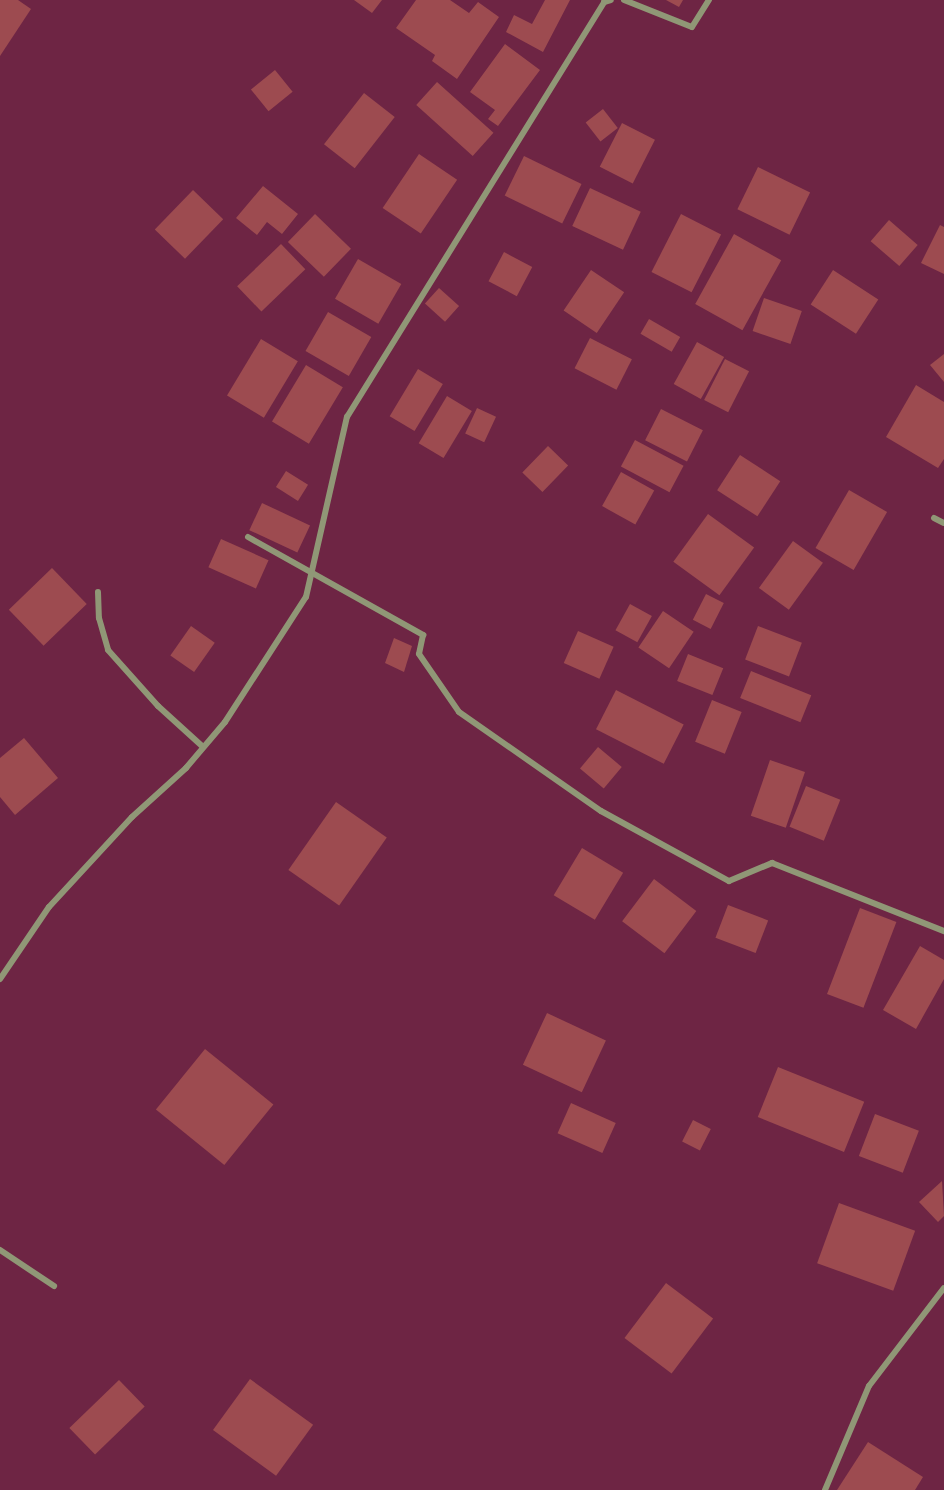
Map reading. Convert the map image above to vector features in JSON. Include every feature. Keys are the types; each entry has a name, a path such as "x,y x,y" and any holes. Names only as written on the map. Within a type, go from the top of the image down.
{"street":[{"path":"0,979 49,906 132,817 186,768 225,722 269,657 306,597 314,574 347,417 604,2 611,0"},
{"path":"624,0 692,27 709,0"},
{"path":"934,518 944,523"},
{"path":"248,537 423,635 419,654 459,712 601,811 729,881 772,863 944,931"},
{"path":"98,592 99,618 108,650 158,706 203,747"},
{"path":"0,1250 54,1286"},
{"path":"825,1490 869,1386 944,1288"}],"building":[{"path":"0,0 18,0 31,9 0,56"},
{"path":"354,0 382,0 372,13"},
{"path":"416,0 450,0 469,13 478,2 499,17 457,79 432,61 435,55 396,28"},
{"path":"545,0 570,0 543,52 506,32 514,15 532,24"},
{"path":"666,0 683,0 679,7"},
{"path":"505,44 540,70 498,126 488,119 495,110 470,92"},
{"path":"275,70 293,92 269,111 251,90"},
{"path":"437,82 493,133 473,156 416,105"},
{"path":"364,93 395,117 355,168 324,144"},
{"path":"603,109 618,128 600,141 586,123"},
{"path":"622,123 655,140 633,183 600,167"},
{"path":"419,154 457,180 421,234 383,208"},
{"path":"524,156 582,184 562,224 505,196"},
{"path":"758,167 810,192 790,235 737,209"},
{"path":"263,186 298,214 282,234 267,222 257,235 236,218"},
{"path":"590,188 641,212 623,250 572,226"},
{"path":"193,190 223,219 185,259 155,230"},
{"path":"315,214 351,249 324,277 288,242"},
{"path":"681,214 721,234 692,292 651,272"},
{"path":"889,220 918,245 899,266 871,241"},
{"path":"940,225 944,227 944,274 921,263"},
{"path":"734,234 781,260 742,330 695,304"},
{"path":"281,244 305,269 261,312 237,286"},
{"path":"504,252 532,267 517,296 489,281"},
{"path":"358,259 401,284 378,324 335,299"},
{"path":"591,270 624,292 597,333 564,311"},
{"path":"833,270 878,299 856,334 811,304"},
{"path":"439,288 459,306 445,322 425,304"},
{"path":"764,298 802,311 790,344 753,331"},
{"path":"328,312 371,337 349,376 306,351"},
{"path":"649,319 680,337 672,352 640,334"},
{"path":"590,338 632,359 616,390 575,368"},
{"path":"261,339 298,361 264,418 227,396"},
{"path":"697,342 724,357 701,399 674,384"},
{"path":"944,354 944,382 930,365"},
{"path":"725,359 749,371 728,412 704,400"},
{"path":"306,365 343,387 309,444 272,422"},
{"path":"418,369 443,384 415,431 390,416"},
{"path":"916,385 944,402 944,459 938,468 886,437"},
{"path":"447,396 472,411 444,458 419,443"},
{"path":"477,408 496,417 484,442 465,433"},
{"path":"661,409 703,430 687,462 645,440"},
{"path":"635,440 684,466 669,492 621,466"},
{"path":"548,446 568,465 542,492 522,473"},
{"path":"740,455 780,481 757,516 717,490"},
{"path":"286,471 308,485 298,501 276,487"},
{"path":"621,472 654,490 635,525 602,506"},
{"path":"849,490 887,512 854,570 816,548"},
{"path":"262,503 310,525 297,553 249,530"},
{"path":"708,514 754,548 719,595 673,562"},
{"path":"221,539 269,560 256,588 208,567"},
{"path":"793,541 823,563 789,610 759,588"},
{"path":"52,568 87,604 44,646 9,610"},
{"path":"706,594 724,603 711,629 693,620"},
{"path":"630,604 652,616 637,642 615,630"},
{"path":"663,611 694,632 669,668 638,647"},
{"path":"191,626 215,643 194,672 170,655"},
{"path":"758,626 802,643 789,676 745,660"},
{"path":"578,631 614,647 599,679 564,663"},
{"path":"394,638 412,646 404,672 385,663"},
{"path":"688,654 723,668 712,695 677,681"},
{"path":"751,671 811,695 800,722 740,698"},
{"path":"616,690 684,725 664,764 596,729"},
{"path":"712,700 742,712 725,754 695,742"},
{"path":"24,738 58,778 15,815 0,797 0,758"},
{"path":"598,747 622,767 604,788 580,768"},
{"path":"770,760 805,772 786,828 751,816"},
{"path":"806,786 840,800 824,841 790,827"},
{"path":"336,802 387,838 339,906 288,870"},
{"path":"582,848 623,873 595,920 554,895"},
{"path":"654,879 696,911 664,953 622,921"},
{"path":"728,905 768,920 756,953 715,938"},
{"path":"860,908 896,922 863,1008 827,994"},
{"path":"920,946 944,960 944,979 916,1029 883,1010"},
{"path":"547,1013 606,1040 582,1092 523,1065"},
{"path":"205,1049 273,1104 224,1165 156,1110"},
{"path":"778,1067 864,1102 844,1152 758,1117"},
{"path":"571,1103 616,1123 602,1153 558,1133"},
{"path":"875,1114 919,1131 903,1173 859,1156"},
{"path":"693,1120 711,1129 700,1150 682,1141"},
{"path":"942,1181 944,1216 938,1222 919,1202"},
{"path":"839,1203 915,1231 893,1291 817,1263"},
{"path":"666,1283 713,1319 672,1374 624,1338"},
{"path":"250,1379 313,1425 276,1476 213,1430"},
{"path":"119,1380 145,1407 95,1455 69,1428"},
{"path":"868,1442 923,1477 915,1490 837,1490"}]}
